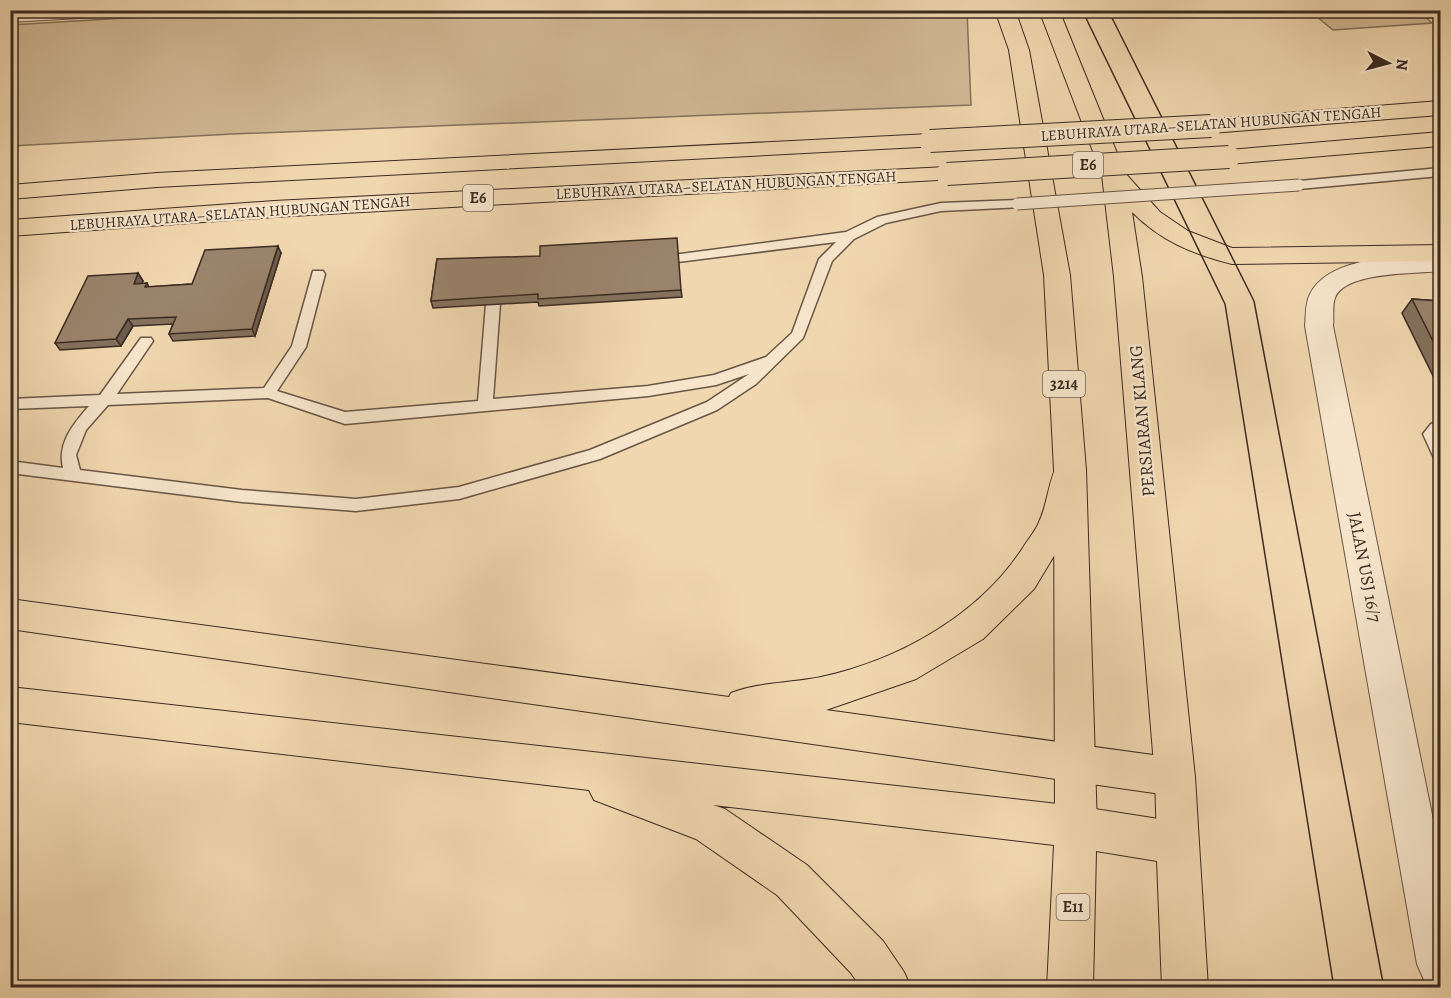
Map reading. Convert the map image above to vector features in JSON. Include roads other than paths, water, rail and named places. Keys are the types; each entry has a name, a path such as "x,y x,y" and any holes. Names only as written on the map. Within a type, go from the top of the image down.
{"main road":[{"name":"3214","path":"1005,10 1019,50 1057,275 1070,471 1076,827"},
{"name":"PERSIARAN KLANG","path":"1049,10 1114,175 1128,277 1175,777 1185,987"},
{"name":"LEBUHRAYA UTARA–SELATAN HUBUNGAN TENGAH","path":"10,192 158,180 1211,126 1440,108"},
{"name":"LEBUHRAYA UTARA–SELATAN HUBUNGAN TENGAH","path":"10,228 274,209 947,174 1440,140"},
{"path":"1114,175 1152,219 1186,242 1208,251 1232,256 1440,253"},
{"path":"644,701 734,706 822,694 903,667 970,628 1022,579 1055,526 1070,471"},
{"path":"10,614 1175,777"},
{"path":"10,705 1076,827 1178,843"},
{"path":"562,769 710,824 792,880 867,957 888,987"},
{"name":"E11","path":"1070,987 1076,827"}],"street":[{"path":"10,16 114,10"},
{"name":"JALAN USJ 16/7","path":"1440,263 1366,270 1333,281 1322,295 1319,326 1440,964"}],"lane":[{"path":"678,258 849,236 882,220 941,207 1299,185 1440,172"},
{"path":"10,467 242,496 356,504 459,493 594,456 712,406 751,380 798,335 826,259 849,236"},
{"path":"268,393 299,347 318,274"},
{"path":"485,405 493,304"},
{"path":"73,474 68,456 79,427 106,398 147,341"},
{"path":"10,404 106,398 268,393 345,418 648,391 727,376 775,358"},
{"path":"1440,427 1431,434 1440,454"}],"tram line":[{"path":"1082,10 1225,304 1334,988"},
{"path":"1108,10 1254,301 1384,988"}]}
